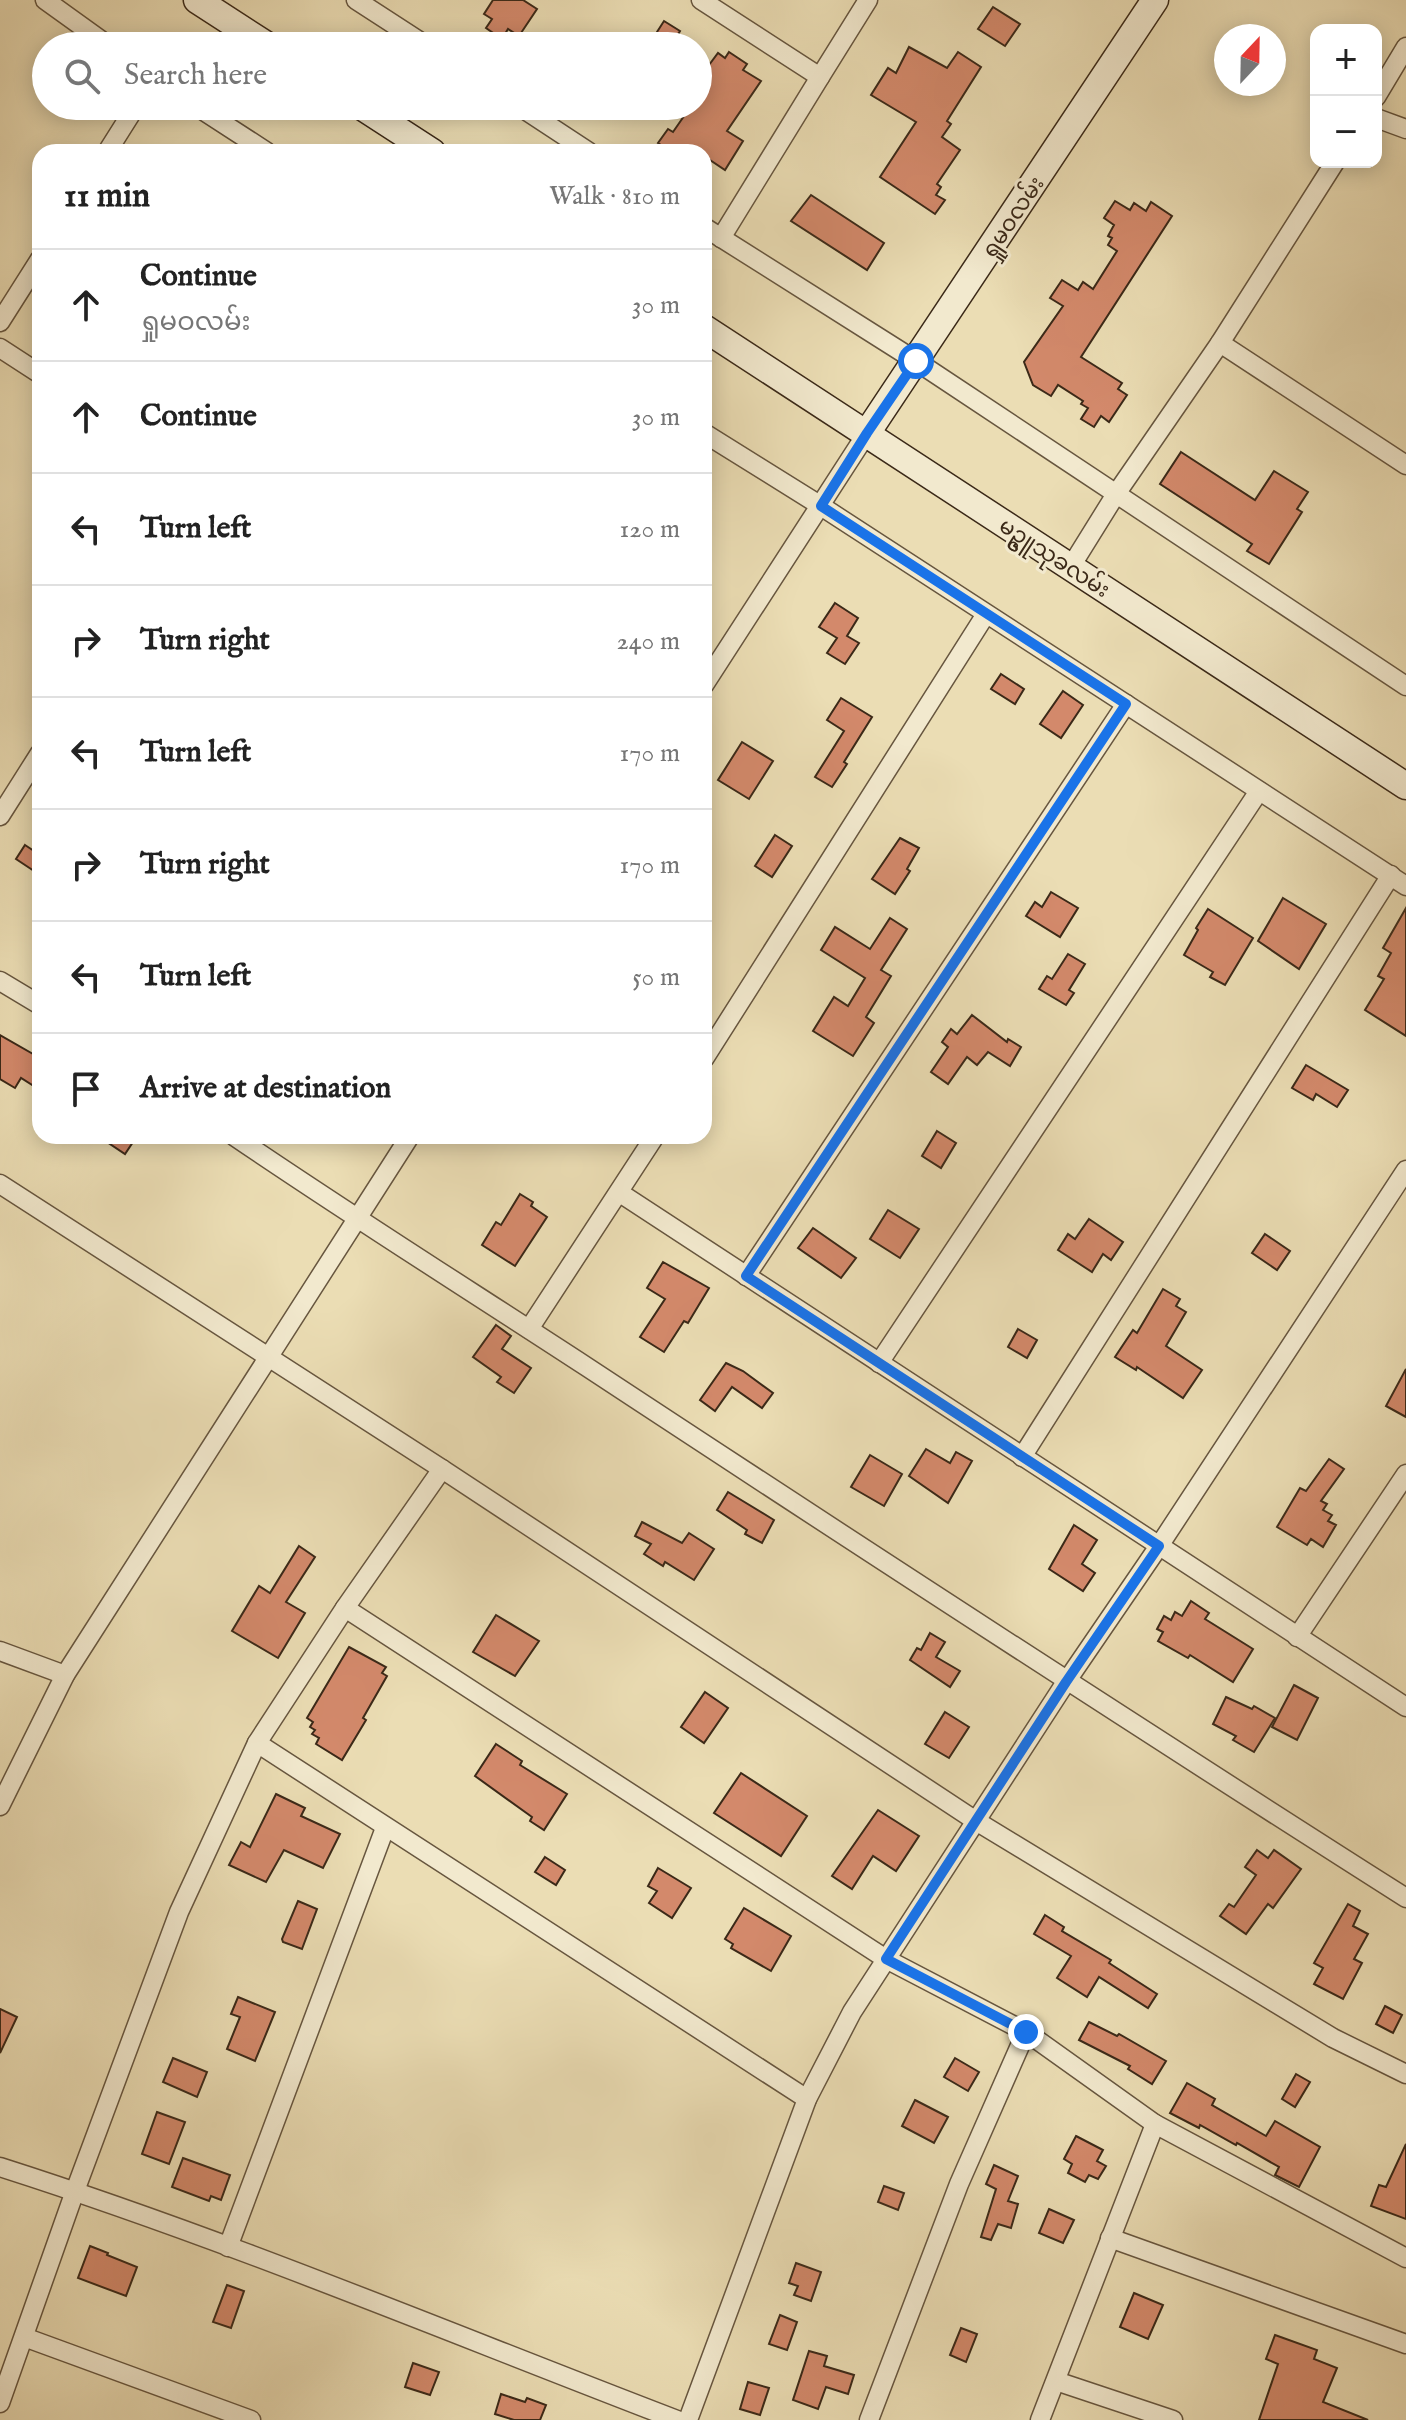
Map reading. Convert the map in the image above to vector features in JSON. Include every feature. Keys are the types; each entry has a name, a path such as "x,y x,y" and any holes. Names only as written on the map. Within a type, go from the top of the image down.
{"street":[{"path":"45,0 90,32"},
{"path":"197,0 246,32"},
{"path":"356,0 405,32"},
{"path":"701,0 820,77"},
{"path":"721,238 868,0"},
{"name":"ရှုမဝလမ်း","path":"867,433 1155,0"},
{"path":"1377,96 1406,47"},
{"path":"112,144 127,120"},
{"path":"218,120 255,144"},
{"path":"383,120 420,144"},
{"path":"540,120 577,144"},
{"path":"1382,120 1406,129"},
{"path":"1070,568 1116,494 1220,343 1331,168"},
{"path":"712,232 916,361 1406,686"},
{"path":"0,322 32,272"},
{"name":"မဥ္ဇူသုခလမ်း","path":"712,333 1406,786"},
{"path":"1220,343 1406,465"},
{"path":"0,348 32,369"},
{"path":"712,673 867,433"},
{"path":"712,438 1398,880 1022,1457"},
{"path":"712,1046 986,614"},
{"path":"746,1276 1126,704"},
{"path":"0,816 32,766"},
{"path":"879,1363 1259,791"},
{"path":"0,981 32,1000"},
{"path":"246,1144 1066,1682 1406,1898"},
{"path":"0,1806 65,1675 405,1144"},
{"path":"529,1329 650,1144"},
{"path":"688,2420 807,2099 852,2012 1066,1682 1406,1170"},
{"path":"0,1184 442,1469 976,1821 1333,2038 1406,2074"},
{"path":"620,1193 1406,1707"},
{"path":"0,2403 179,1912 257,1743 345,1608 442,1469"},
{"path":"1297,1637 1406,1474"},
{"path":"345,1608 886,1959 1026,2032 1155,2124 1406,2258"},
{"path":"0,1651 65,1675"},
{"path":"257,1743 807,2099"},
{"path":"228,2247 385,1828"},
{"path":"869,2420 959,2184 1026,2032"},
{"path":"1040,2420 1155,2124"},
{"path":"0,2167 228,2247 677,2420"},
{"path":"1110,2238 1406,2344"},
{"path":"24,2337 251,2420"},
{"path":"1056,2381 1173,2420"}],"building":[{"path":"493,0 523,0 537,9 522,32 508,29 506,32 492,32 486,28 492,19 484,14"},
{"path":"993,7 1020,24 1005,46 978,29"},
{"path":"664,21 680,31 679,32 657,32"},
{"path":"909,47 947,68 958,52 981,67 947,121 951,124 942,137 960,150 937,184 941,187 936,195 945,200 935,214 880,177 916,122 871,95 888,68 896,73"},
{"path":"729,52 747,64 743,70 761,81 727,131 743,141 725,170 712,161 712,144 658,143 668,129 673,132 681,120 712,120 712,61 718,53 725,58"},
{"path":"811,195 884,243 867,270 791,221"},
{"path":"1115,201 1130,210 1134,203 1146,211 1151,202 1172,216 1081,357 1122,383 1118,389 1127,395 1109,422 1101,416 1094,427 1081,419 1088,408 1081,404 1083,401 1058,385 1051,396 1033,385 1024,362 1063,306 1050,298 1062,280 1078,290 1083,282 1093,289 1117,251 1108,245 1112,238 1108,236 1114,225 1104,218"},
{"path":"1181,452 1255,500 1274,471 1308,492 1297,509 1302,512 1269,564 1247,551 1252,544 1160,484"},
{"path":"835,603 858,618 847,636 859,643 845,664 827,653 837,638 819,627"},
{"path":"1001,674 1024,689 1015,704 991,689"},
{"path":"1063,691 1083,705 1061,738 1040,724"},
{"path":"841,698 872,717 832,787 815,777 844,731 827,720"},
{"path":"742,742 773,761 749,799 718,780"},
{"path":"775,835 792,846 772,877 755,866"},
{"path":"900,838 919,848 907,869 910,871 895,894 872,879"},
{"path":"25,845 32,850 32,870 16,859"},
{"path":"1051,892 1078,908 1060,937 1026,916 1035,902 1042,907"},
{"path":"1283,898 1326,924 1299,969 1258,941"},
{"path":"1406,908 1406,1036 1365,1010 1384,979 1378,976 1391,953 1383,948"},
{"path":"1208,909 1253,938 1225,985 1210,977 1213,972 1184,955"},
{"path":"890,918 907,929 881,970 891,976 866,1017 874,1023 853,1056 813,1031 834,997 848,1006 865,978 821,950 835,927 870,949"},
{"path":"1068,954 1085,964 1069,990 1074,993 1066,1005 1039,989 1047,976 1052,979"},
{"path":"972,1015 1007,1042 1008,1039 1021,1047 1010,1066 988,1052 977,1065 967,1057 948,1084 931,1072 948,1047 942,1042 951,1029 957,1034"},
{"path":"0,1035 32,1053 32,1085 21,1078 15,1088 0,1079"},
{"path":"1306,1065 1348,1090 1337,1107 1316,1094 1313,1100 1292,1088"},
{"path":"937,1131 956,1143 941,1168 922,1156"},
{"path":"110,1144 132,1144 125,1154"},
{"path":"520,1194 547,1217 515,1266 482,1245 496,1222 501,1225"},
{"path":"888,1210 919,1229 900,1258 870,1239"},
{"path":"1089,1219 1123,1242 1111,1260 1103,1254 1092,1272 1058,1250 1068,1234 1075,1239"},
{"path":"813,1228 856,1258 841,1278 798,1248"},
{"path":"1265,1234 1290,1251 1277,1270 1252,1253"},
{"path":"663,1262 709,1288 688,1323 684,1321 664,1352 640,1337 665,1299 647,1288"},
{"path":"1163,1289 1180,1299 1176,1306 1186,1312 1166,1346 1202,1370 1183,1398 1137,1367 1136,1370 1115,1357 1133,1330 1137,1333"},
{"path":"496,1325 511,1336 502,1349 531,1368 514,1393 497,1382 501,1377 473,1357"},
{"path":"1018,1329 1037,1340 1027,1358 1008,1347"},
{"path":"726,1363 743,1371 773,1393 762,1408 732,1387 715,1411 700,1400"},
{"path":"1406,1369 1406,1417 1386,1406"},
{"path":"926,1449 950,1463 956,1452 972,1461 948,1503 909,1476"},
{"path":"870,1455 902,1474 884,1506 851,1487"},
{"path":"1329,1459 1344,1469 1321,1501 1327,1504 1323,1510 1332,1515 1328,1521 1336,1525 1323,1547 1311,1539 1307,1545 1277,1527 1300,1488 1306,1491"},
{"path":"728,1492 774,1520 762,1543 745,1534 747,1530 717,1510"},
{"path":"642,1522 682,1543 689,1533 714,1549 694,1580 665,1562 663,1566 644,1554 651,1544 635,1536"},
{"path":"1074,1525 1097,1540 1082,1564 1095,1573 1083,1591 1049,1569"},
{"path":"299,1546 315,1557 286,1602 305,1613 278,1658 232,1631 259,1586 270,1593"},
{"path":"1191,1601 1209,1613 1205,1619 1253,1649 1233,1682 1190,1655 1188,1658 1158,1641 1163,1632 1157,1629 1164,1616 1171,1620 1175,1612 1182,1616"},
{"path":"496,1615 539,1641 515,1676 473,1652"},
{"path":"930,1633 945,1642 936,1657 960,1671 950,1687 910,1660 917,1648 921,1650"},
{"path":"349,1647 386,1667 382,1673 387,1676 342,1760 316,1744 319,1738 312,1734 315,1730 310,1727 313,1722 307,1718"},
{"path":"1294,1685 1318,1698 1297,1740 1272,1727"},
{"path":"705,1692 728,1708 704,1743 681,1727"},
{"path":"1226,1697 1252,1709 1254,1706 1275,1718 1254,1752 1233,1740 1236,1736 1213,1724"},
{"path":"945,1712 969,1727 949,1758 925,1744"},
{"path":"496,1744 522,1761 520,1765 567,1794 544,1830 530,1821 532,1817 475,1776"},
{"path":"741,1773 807,1816 781,1856 714,1813"},
{"path":"276,1794 305,1808 301,1816 340,1834 323,1868 284,1850 266,1882 229,1865 241,1842 250,1847"},
{"path":"878,1810 919,1836 896,1871 873,1856 852,1889 832,1876"},
{"path":"1257,1850 1268,1858 1274,1850 1301,1869 1273,1908 1268,1904 1246,1934 1220,1916 1229,1904 1234,1907 1256,1875 1245,1867"},
{"path":"545,1857 565,1870 556,1885 535,1872"},
{"path":"658,1868 691,1888 672,1918 649,1903 657,1891 648,1886"},
{"path":"298,1901 317,1909 302,1949 282,1939"},
{"path":"1348,1904 1360,1911 1353,1926 1368,1934 1354,1959 1362,1963 1343,1999 1314,1984 1323,1968 1314,1963"},
{"path":"744,1908 791,1936 771,1971 731,1948 733,1944 725,1939"},
{"path":"1045,1915 1064,1927 1062,1931 1111,1960 1109,1963 1157,1994 1148,2008 1099,1977 1087,1997 1057,1978 1071,1956 1034,1934"},
{"path":"238,1997 275,2012 255,2061 227,2049 240,2017 231,2014"},
{"path":"1385,2006 1402,2015 1393,2033 1376,2024"},
{"path":"0,2009 17,2017 0,2053"},
{"path":"1089,2022 1117,2036 1119,2034 1166,2061 1152,2084 1128,2069 1130,2066 1079,2040"},
{"path":"173,2058 207,2072 197,2097 163,2082"},
{"path":"955,2058 979,2072 968,2091 944,2077"},
{"path":"1296,2074 1310,2082 1295,2107 1282,2099"},
{"path":"1187,2083 1215,2099 1212,2105 1266,2136 1275,2121 1320,2147 1299,2187 1275,2175 1279,2167 1237,2143 1170,2113"},
{"path":"915,2100 948,2117 934,2143 902,2126"},
{"path":"157,2112 185,2122 169,2164 142,2154"},
{"path":"1076,2136 1103,2150 1097,2161 1106,2166 1098,2179 1089,2175 1085,2182 1068,2173 1072,2164 1064,2159"},
{"path":"1406,2144 1406,2219 1371,2206 1379,2185 1386,2187"},
{"path":"183,2158 230,2175 221,2200 211,2196 209,2201 172,2187"},
{"path":"994,2165 1018,2176 1008,2201 1018,2204 1011,2228 998,2224 991,2240 981,2237 996,2189 986,2184"},
{"path":"884,2186 904,2193 898,2210 878,2202"},
{"path":"1049,2209 1074,2220 1063,2243 1039,2233"},
{"path":"90,2246 137,2267 126,2296 78,2278"},
{"path":"796,2263 821,2272 811,2301 794,2295 798,2286 789,2283"},
{"path":"227,2285 244,2291 231,2328 213,2322"},
{"path":"1134,2293 1163,2305 1148,2339 1120,2327"},
{"path":"780,2315 797,2322 787,2350 769,2344"},
{"path":"961,2328 977,2334 966,2362 950,2355"},
{"path":"1275,2335 1317,2350 1314,2359 1337,2368 1323,2402 1368,2420 1259,2420 1278,2364 1266,2359"},
{"path":"809,2351 827,2356 824,2366 854,2375 848,2394 826,2387 818,2409 793,2400"},
{"path":"413,2363 439,2372 430,2395 405,2387"},
{"path":"748,2382 769,2388 760,2415 740,2409"},
{"path":"501,2394 546,2405 540,2420 514,2420 495,2414"}],"route":[{"path":"916,361 821,506 1126,704 746,1276 1159,1546 1066,1682 886,1959 1026,2032"}]}
